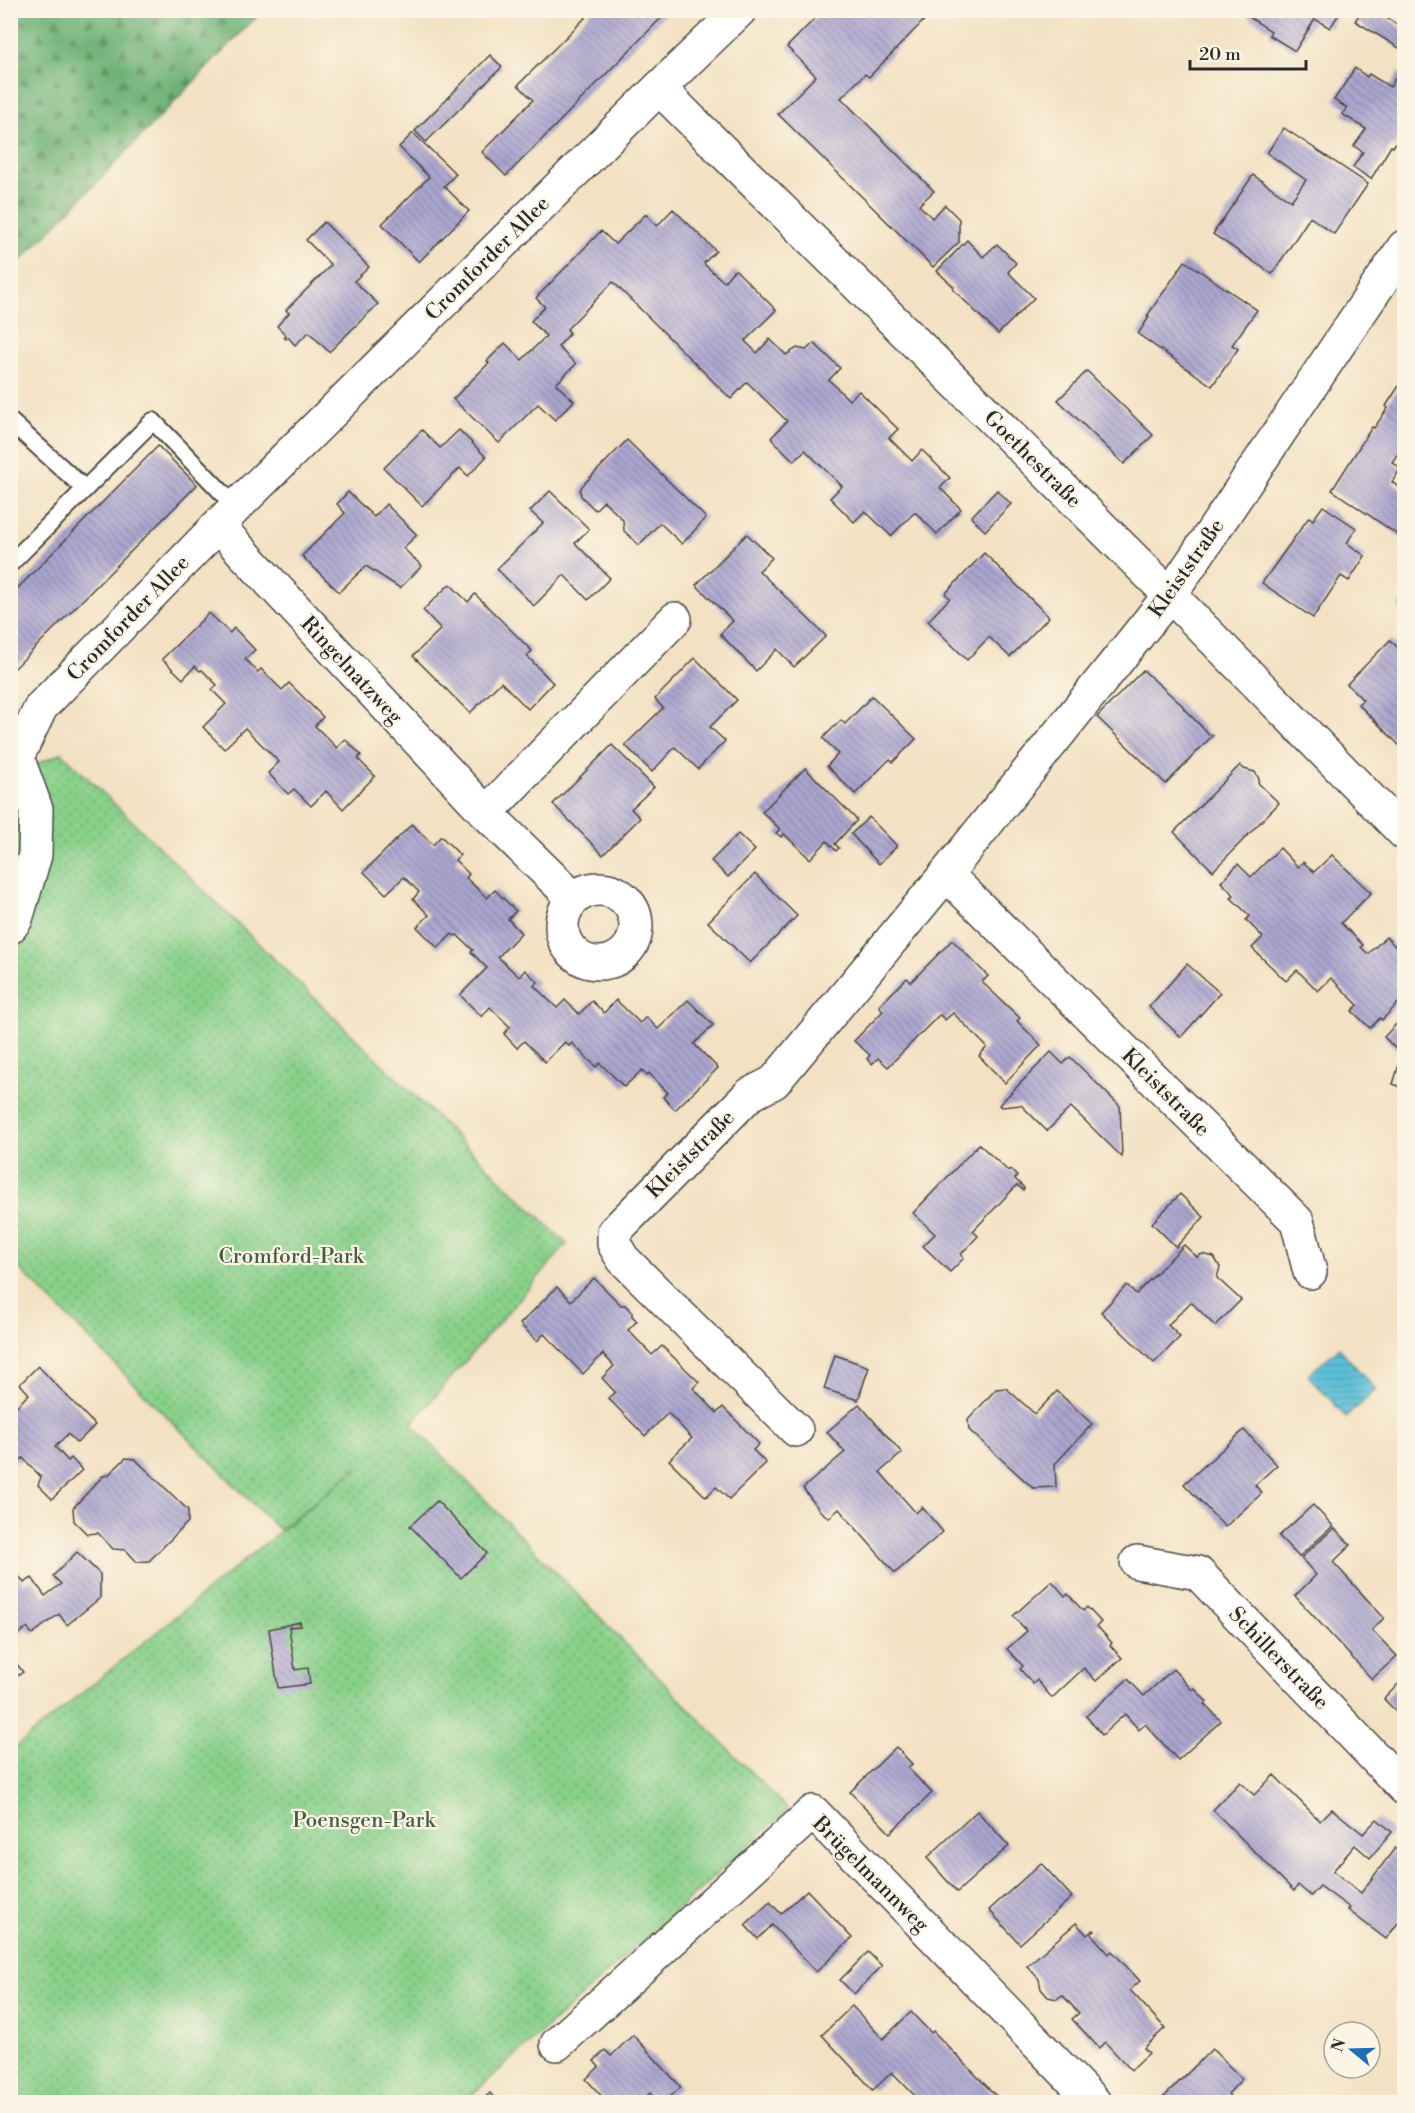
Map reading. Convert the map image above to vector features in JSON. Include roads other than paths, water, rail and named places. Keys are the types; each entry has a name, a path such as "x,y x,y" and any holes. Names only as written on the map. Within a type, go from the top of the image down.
{"street":[{"name":"Cromforder Allee","path":"10,927 16,919 35,855 36,809 17,757 19,734 41,707 227,517 740,10"},
{"name":"Goethestraße","path":"659,88 1170,595 1404,833"},
{"name":"Kleiststraße","path":"796,1430 623,1258 614,1244 614,1232 749,1095 774,1082 946,874 1170,595 1404,247"},
{"name":"Ringelnatzweg","path":"227,517 486,813 573,898"},
{"path":"486,813 675,619"},
{"name":"Kleiststraße","path":"946,874 1297,1221 1310,1272"},
{"name":"Schillerstraße","path":"1137,1562 1198,1574 1404,1788"},
{"name":"Brügelmannweg","path":"557,2044 813,1812 1094,2103"}],"lane":[{"path":"10,564 153,421 227,517"},
{"path":"10,422 85,489"}],"water":[{"path":"1339,1348 1376,1390 1346,1417 1308,1375"}],"park label":[{"name":"Cromford-Park","path":"291,1256"},
{"name":"Poensgen-Park","path":"364,1820"}]}
